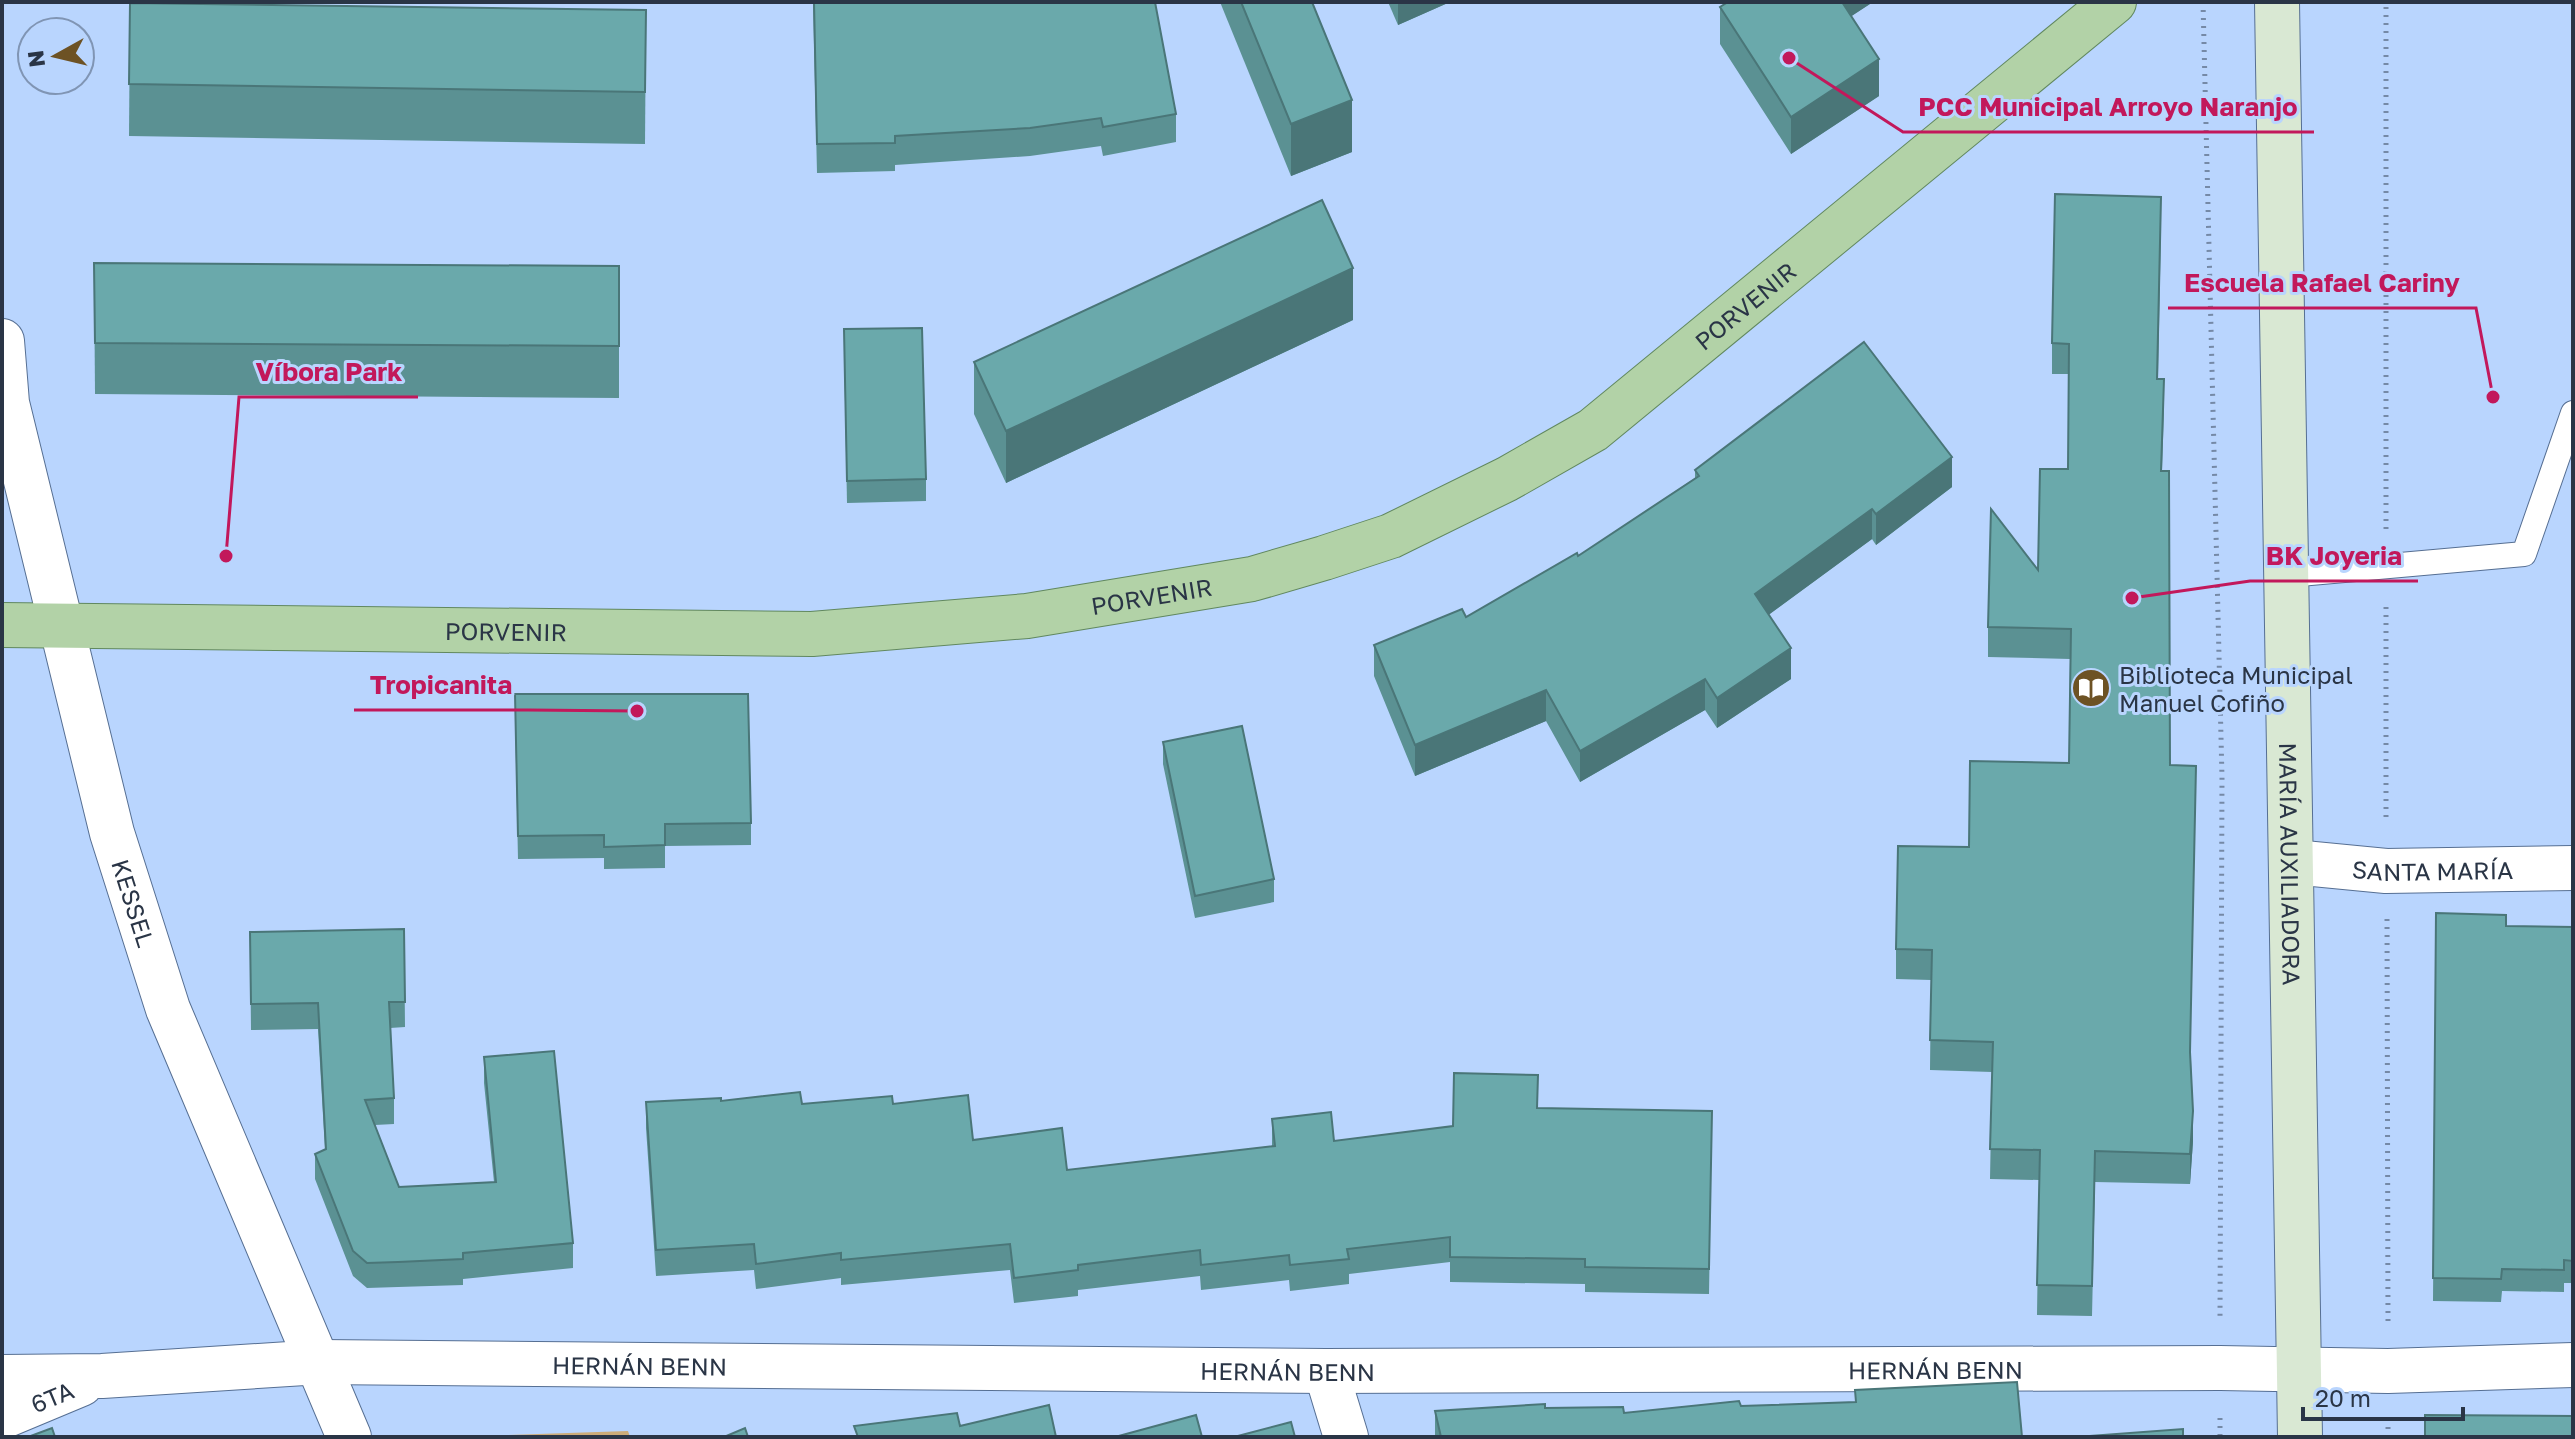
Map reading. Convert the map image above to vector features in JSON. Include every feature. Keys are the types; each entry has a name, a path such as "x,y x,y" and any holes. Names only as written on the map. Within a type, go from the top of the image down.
{"main road":[{"name":"PORVENIR","path":"2,625 812,634 1043,614 1252,579 1324,558 1391,536 1507,479 1593,430 2114,2"}],"street":[{"name":"MARÍA AUXILIADORA","path":"2277,2 2300,1437"},
{"name":"KESSEL","path":"2,341 7,403 58,624 112,833 168,1009 242,1191 320,1362 349,1437"},
{"name":"SANTA MARÍA","path":"2293,862 2386,871 2573,868"},
{"name":"HERNÁN BENN","path":"2,1377 102,1376 320,1362 1326,1371 2220,1368 2388,1371 2573,1365"},
{"path":"1326,1371 1346,1437"},
{"name":"6TA","path":"2,1417 102,1376"}],"lane":[{"path":"2288,575 2524,554 2573,413"}],"path":[{"path":"2203,2 2222,778 2220,1437"},
{"path":"2386,2 2388,1437"}],"shaded area":[{"path":"628,1431 630,1437 453,1437"}],"building":[{"path":"814,2 1155,2 1176,114 1103,127 1101,118 1030,128 895,136 895,143 817,144"},
{"path":"1241,2 1312,2 1352,100 1291,124"},
{"path":"1728,2 1842,2 1879,59 1791,117 1720,7"},
{"path":"130,3 646,10 645,92 129,84"},
{"path":"2055,194 2161,197 2157,379 2164,379 2161,471 2169,471 2170,765 2196,766 2190,1154 2095,1151 2092,1286 2037,1285 2040,1150 1990,1149 1993,1042 1930,1040 1932,950 1896,949 1898,846 1969,847 1970,761 2069,763 2071,629 1988,627 1991,509 2038,570 2040,469 2068,469 2069,344 2052,343"},
{"path":"1322,200 1353,268 1006,431 974,362"},
{"path":"94,263 619,266 619,346 95,343"},
{"path":"922,328 926,479 847,481 844,329"},
{"path":"1864,342 1952,457 1876,514 1872,509 1755,594 1791,648 1717,698 1705,679 1580,751 1546,690 1415,745 1374,645 1462,609 1466,617 1577,553 1578,556 1699,476 1695,470"},
{"path":"515,694 748,694 751,823 665,824 665,845 604,847 604,835 518,836"},
{"path":"1242,726 1274,879 1195,896 1163,742"},
{"path":"2436,913 2506,915 2506,926 2573,927 2573,1261 2564,1260 2564,1270 2502,1269 2501,1279 2433,1278"},
{"path":"404,929 405,1002 389,1002 394,1098 365,1100 399,1187 496,1182 484,1057 554,1051 573,1243 463,1253 463,1259 398,1262 367,1263 353,1251 315,1154 326,1149 318,1003 251,1004 250,932"},
{"path":"1454,1073 1538,1075 1537,1108 1712,1111 1709,1269 1585,1267 1585,1259 1450,1257 1450,1237 1347,1249 1349,1259 1290,1265 1289,1255 1201,1265 1200,1250 1078,1265 1078,1270 1014,1278 1010,1244 841,1260 841,1253 756,1264 754,1244 656,1250 646,1102 721,1098 721,1101 800,1092 802,1104 892,1096 893,1104 968,1095 973,1140 1062,1128 1067,1170 1275,1146 1272,1119 1331,1112 1334,1141 1453,1126"},
{"path":"2017,1382 2022,1437 1441,1437 1435,1411 1545,1404 1545,1408 1623,1407 1624,1413 1739,1401 1741,1406 1856,1402 1855,1390"},
{"path":"1049,1405 1056,1437 858,1437 854,1426 957,1413 960,1426"},
{"path":"1196,1415 1202,1437 1115,1437"},
{"path":"2425,1415 2573,1416 2573,1437 2425,1437"},
{"path":"1291,1422 1295,1437 1234,1437"},
{"path":"52,1428 55,1437 28,1437"},
{"path":"745,1428 748,1437 724,1437"},
{"path":"2183,1429 2183,1437 2076,1437"}],"place":[{"name":"PCC Municipal Arroyo Naranjo","path":"1789,58"},
{"name":"Escuela Rafael Cariny","path":"2493,397"},
{"name":"Víbora Park","path":"226,556"},
{"name":"BK Joyeria","path":"2132,598"},
{"name":"Biblioteca Municipal Manuel Cofiño","path":"2091,688"},
{"name":"Tropicanita","path":"637,711"}]}
